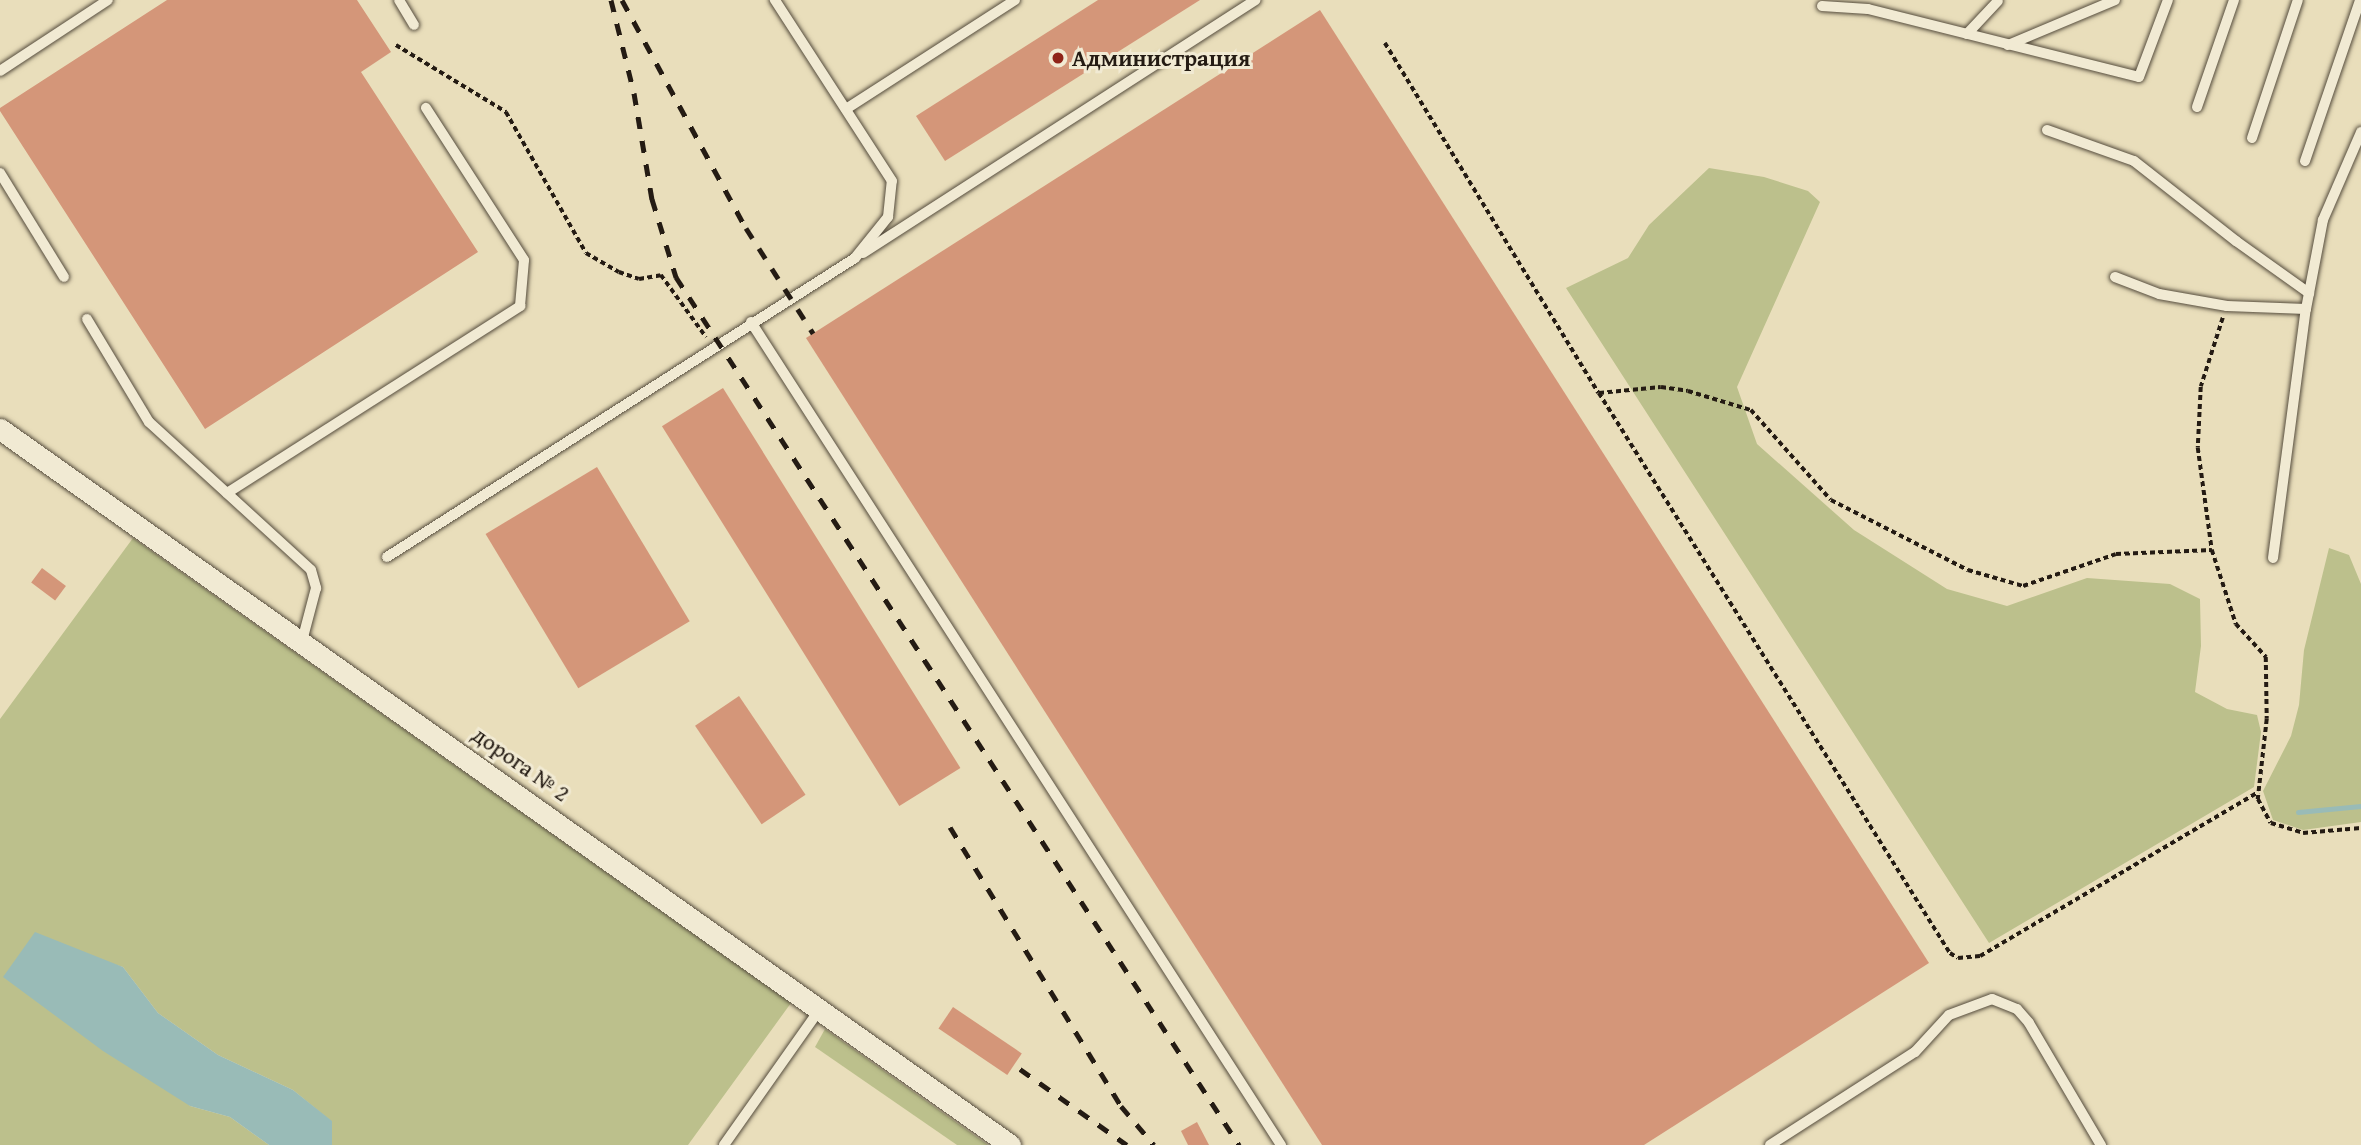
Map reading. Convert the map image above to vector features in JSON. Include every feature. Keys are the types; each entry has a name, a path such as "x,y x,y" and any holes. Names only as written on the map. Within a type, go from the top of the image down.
{"street":[{"name":"дорога № 2","path":"0,429 1010,1145"}],"lane":[{"path":"0,71 108,0"},
{"path":"400,0 414,25"},
{"path":"775,0 892,181 888,217 855,258"},
{"path":"846,109 1016,0"},
{"path":"387,557 1256,0"},
{"path":"2008,45 2115,0"},
{"path":"1822,6 1871,4 2008,45 2139,77 2168,0"},
{"path":"2197,107 2234,0"},
{"path":"2252,138 2298,0"},
{"path":"2305,161 2360,0"},
{"path":"1968,34 1998,1"},
{"path":"227,493 520,306 524,260 426,108"},
{"path":"2047,130 2134,161 2236,241 2309,293"},
{"path":"2273,558 2306,309 2323,220 2361,131"},
{"path":"0,173 64,277"},
{"path":"2115,277 2159,294 2227,306 2306,309"},
{"path":"87,319 149,422 311,570 316,588 302,641"},
{"path":"751,323 1281,1145"},
{"path":"1770,1145 1915,1052 1949,1015 1992,999 2017,1009 2029,1023 2101,1145"},
{"path":"724,1145 820,1009"}],"path":[{"path":"1385,43 1599,393 1950,953 1958,958 1980,956 2258,792"},
{"path":"396,45 506,112 586,253 619,272 639,279 661,275 713,347"},
{"path":"2227,306 2202,387 2198,448 2212,550 2235,624 2266,657 2267,719 2258,799 2271,823 2303,833 2361,828"},
{"path":"1599,393 1661,387 1688,391 1751,410 1831,500 1968,570 2023,586 2116,554 2212,550"}],"green space":[{"path":"1709,168 1764,177 1808,191 1820,202 1737,387 1757,444 1854,530 1947,589 2007,606 2087,578 2170,584 2200,599 2201,646 2195,692 2227,709 2257,715 2261,732 2254,787 1989,943 1566,288 1628,258 1649,225"},
{"path":"133,538 791,1003 688,1145 332,1145 331,1121 293,1090 218,1055 158,1013 123,967 90,957 190,1106 230,1117 269,1145 0,1145 0,719"},
{"path":"2329,548 2349,555 2361,584 2361,822 2303,830 2273,820 2263,791 2291,736 2299,705 2304,650"},
{"path":"825,1029 988,1145 957,1145 815,1047"}],"water":[{"path":"35,932 123,967 158,1013 218,1055 293,1090 332,1121 332,1145 269,1145 230,1117 190,1106 103,1051 3,977"}],"building":[{"path":"167,0 357,0 391,52 361,72 478,252 205,429 0,111 0,108"},
{"name":"Администрация","path":"1098,0 1200,0 945,161 916,116"},
{"path":"1320,10 1929,963 1644,1145 1322,1145 806,338"},
{"path":"723,388 960,768 899,806 662,426"},
{"path":"597,467 690,621 578,688 486,534"},
{"path":"42,568 66,586 55,600 31,582"},
{"path":"739,696 806,795 762,824 695,726"},
{"path":"953,1007 1022,1053 1007,1075 938,1029"},
{"path":"1197,1122 1209,1145 1188,1145 1181,1131"}],"waterway":[{"path":"2298,812 2361,806"}],"railway":[{"path":"611,0 634,93 652,199 676,277 1239,1145"},
{"path":"622,0 746,228 813,333"},
{"path":"950,827 1121,1106 1154,1145"},
{"path":"1020,1069 1127,1145"}],"place":[{"name":"Администрация","path":"1058,58"}]}
